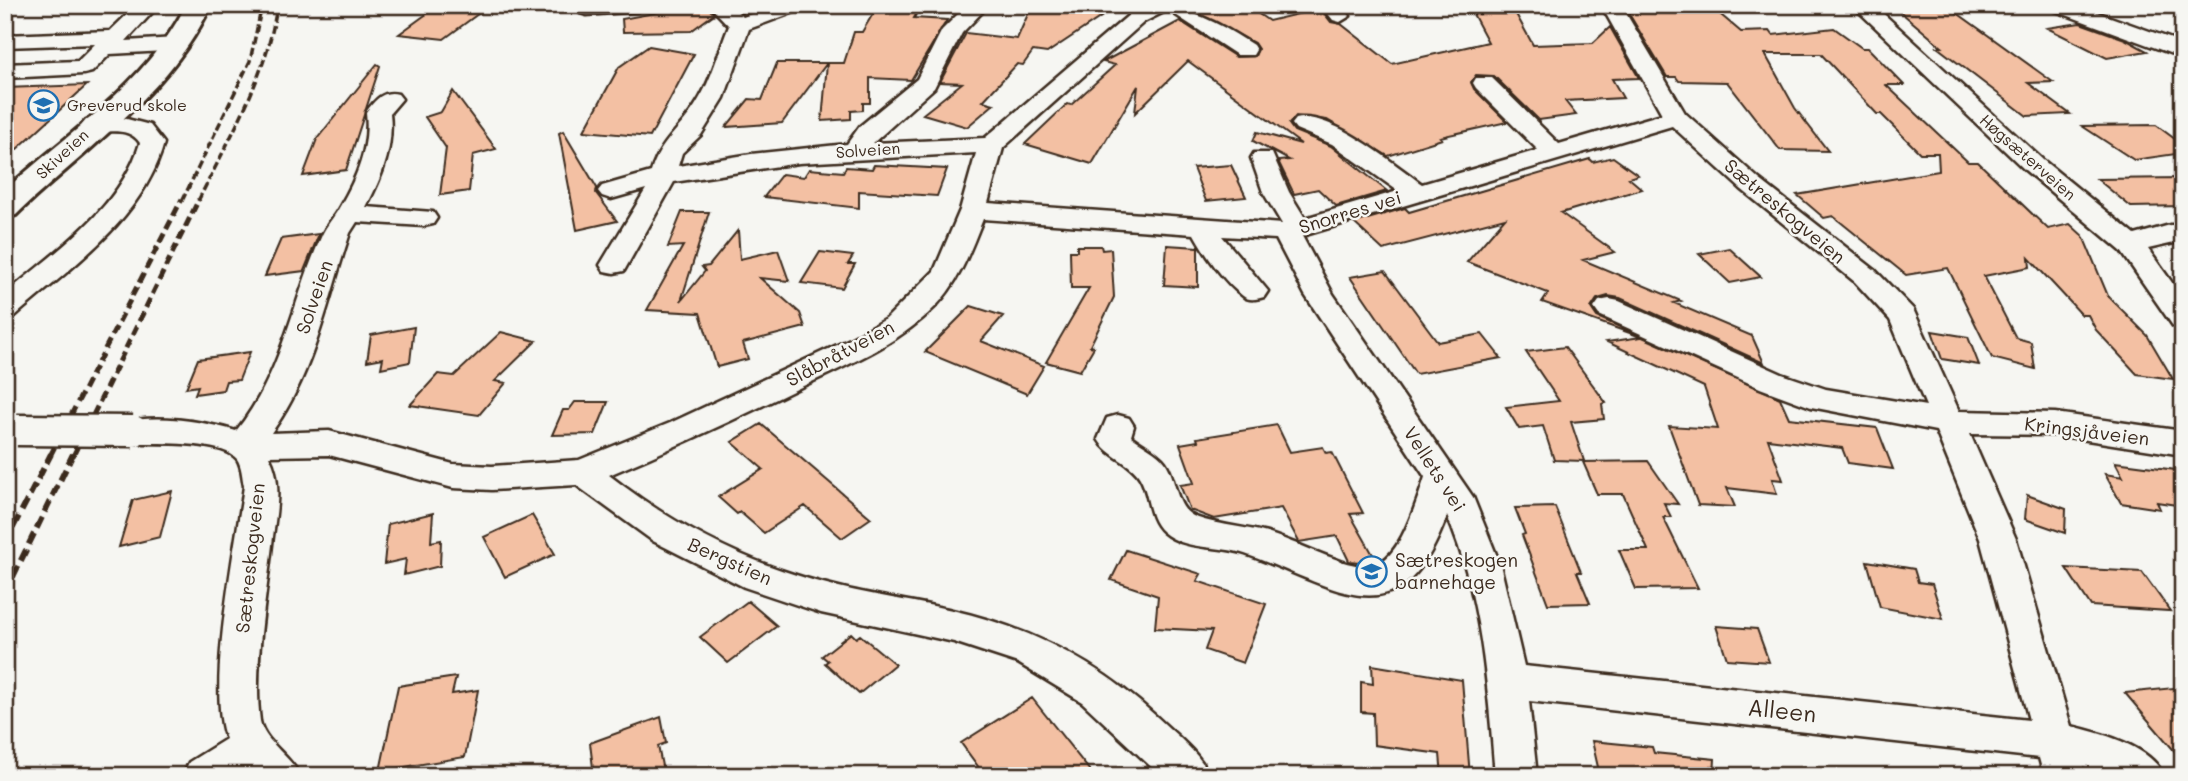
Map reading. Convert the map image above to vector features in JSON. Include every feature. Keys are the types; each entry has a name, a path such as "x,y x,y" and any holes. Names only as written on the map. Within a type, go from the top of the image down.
{"main road":[{"name":"Skiveien","path":"5,208 176,45 199,5"}],"street":[{"path":"5,71 84,67 149,5"},
{"path":"587,9 638,5"},
{"path":"719,5 740,25"},
{"path":"614,265 660,187 670,151 692,130 712,98 740,25 796,5"},
{"path":"856,149 869,131 926,83 953,30 979,5"},
{"name":"Slåbråtveien","path":"583,472 682,431 896,326 926,299 947,274 973,210 984,161 991,145 1008,126 1137,18 1162,5"},
{"path":"1175,5 1245,50"},
{"name":"Sætreskogveien","path":"1611,5 1676,117 1750,184 1886,296 1903,316 1998,539 2062,759"},
{"name":"Høgsæterveien","path":"1862,5 2034,164 2131,245 2183,319"},
{"path":"2057,5 2183,51"},
{"path":"5,41 176,45"},
{"path":"1483,83 1554,152"},
{"name":"Solveien","path":"243,445 269,412 288,374 336,233 350,214 372,167 380,129 378,112 390,99"},
{"name":"Snorres vei","path":"973,210 1292,230 1415,191 1676,117"},
{"path":"1304,124 1347,143 1415,191"},
{"path":"5,309 72,252 114,211 150,151 152,143 146,134 87,131"},
{"name":"Solveien","path":"611,191 662,175 856,149 991,145"},
{"name":"Vellets vei","path":"1263,158 1320,295 1443,476 1473,531 1489,585 1507,681 1516,776"},
{"path":"350,214 425,218"},
{"path":"1203,226 1214,246 1254,291"},
{"path":"2131,245 2170,233 2183,233"},
{"path":"1609,308 1798,391 1822,399 1950,422"},
{"name":"Kringsjåveien","path":"1950,422 2055,424 2183,443"},
{"path":"1118,426 1114,439 1153,469 1174,521 1184,527 1276,550 1328,573 1355,580 1373,582 1390,577 1400,568 1419,540 1443,476"},
{"path":"11,430 133,431 194,435 243,445 329,443 453,476 492,478 583,472"},
{"name":"Sætreskogveien","path":"243,445 258,462 261,485 241,654 240,722 250,746 279,776"},
{"name":"Bergstien","path":"583,472 612,497 683,541 747,572 819,597 997,639 1032,651 1072,673 1136,722 1189,776"},
{"name":"Alleen","path":"1507,681 2062,759"},
{"path":"204,776 250,746"},
{"path":"2062,759 2094,751 2143,776"}],"building":[{"path":"439,5 490,5 444,39 399,34"},
{"path":"706,5 714,14 691,31 623,32 622,19"},
{"path":"1032,5 1113,9 1047,53 1033,51 1023,65 1017,64 983,101 994,104 967,127 923,114 962,83 940,82 966,33 1017,39"},
{"path":"1209,5 1230,5 1235,9 1247,6 1269,21 1310,11 1323,12 1331,22 1341,24 1392,64 1488,42 1473,14 1516,14 1533,45 1593,43 1610,27 1639,78 1612,79 1623,98 1565,101 1576,115 1539,120 1494,76 1476,75 1471,82 1474,89 1507,122 1440,137 1442,139 1388,156 1327,120 1296,116 1289,124 1294,131 1331,146 1387,191 1336,206 1318,189 1294,194 1278,161 1289,160 1253,141 1257,132 1301,144 1188,61 1135,113 1138,86 1092,164 1025,144 1067,104 1071,105 1115,65 1103,62 1180,21 1236,57 1255,56 1258,49 1254,43 1196,12"},
{"path":"1904,5 1946,5 2053,82 2028,83 2070,114 2027,116 1937,47 1942,47 1897,9 1908,9"},
{"path":"877,7 919,9 914,18 947,20 911,80 870,78 870,103 863,103 863,110 851,111 851,119 822,121 827,63 844,63 854,32 862,32"},
{"path":"1715,10 1741,32 1770,31 1773,35 1834,28 1862,48 1868,48 1904,85 1886,85 1968,162 1978,162 2048,229 2070,224 2083,236 2108,296 2147,335 2173,379 2137,374 2096,330 2088,315 2082,315 2029,258 2030,267 1984,276 2016,338 2031,342 2035,369 1992,358 1948,268 1906,275 1833,216 1824,218 1797,195 1939,171 1938,153 1920,153 1881,114 1877,114 1821,54 1765,54 1795,108 1828,151 1780,150 1727,82 1679,81 1676,77 1667,77 1629,14 1633,11"},
{"path":"2080,23 2125,39 2147,51 2107,58 2047,28"},
{"path":"649,46 694,54 650,137 584,131 619,67"},
{"path":"777,63 827,63 782,123 726,127 749,99 762,100"},
{"path":"377,64 380,66 346,170 303,176 317,139"},
{"path":"87,85 63,107 5,160 5,88"},
{"path":"453,91 496,149 473,155 469,191 440,195 446,148 425,117 441,112"},
{"path":"2156,125 2183,145 2183,153 2134,160 2082,126"},
{"path":"563,131 597,188 596,193 617,221 577,230 559,133"},
{"path":"1613,157 1638,175 1629,178 1642,189 1561,213 1615,252 1583,260 1681,301 1674,303 1752,336 1764,363 1620,298 1608,296 1597,299 1591,308 1597,317 1780,398 1789,418 1877,428 1893,469 1848,463 1842,448 1768,439 1783,480 1772,479 1777,494 1727,488 1735,507 1698,505 1669,426 1718,429 1704,387 1607,342 1641,337 1542,302 1548,293 1467,262 1505,218 1383,250 1354,223 1405,208 1409,212 1590,159 1593,162"},
{"path":"874,165 947,169 937,196 859,191 859,208 764,197 782,174 804,177 809,169 843,172 846,167 872,169"},
{"path":"1231,165 1246,197 1206,201 1193,168"},
{"path":"2183,178 2183,206 2131,207 2097,179"},
{"path":"682,212 709,212 681,301 705,271 702,267 709,266 738,230 740,259 778,250 789,281 760,278 800,313 805,327 743,343 748,359 717,367 700,313 647,310 683,246 668,247"},
{"path":"319,234 304,271 265,276 281,239"},
{"path":"1167,245 1198,247 1198,287 1164,285"},
{"path":"1077,246 1101,246 1102,250 1111,249 1114,297 1090,346 1094,347 1080,371 1046,362 1089,288 1071,288 1070,251 1077,251"},
{"path":"1729,248 1761,277 1730,283 1699,254"},
{"path":"820,252 853,256 848,264 855,264 842,288 801,283"},
{"path":"1385,271 1438,342 1482,334 1501,358 1416,374 1350,277"},
{"path":"971,306 1003,316 981,341 1044,366 1027,394 925,352"},
{"path":"414,327 410,362 381,368 383,358 367,361 371,335"},
{"path":"1932,331 1968,337 1979,365 1942,359"},
{"path":"501,332 536,341 495,381 506,383 479,415 410,405 438,374 454,376"},
{"path":"1565,347 1606,403 1602,404 1604,419 1571,422 1584,461 1554,460 1543,426 1519,429 1506,407 1559,401 1526,352"},
{"path":"250,352 239,380 226,381 223,390 195,394 198,386 186,388 198,359"},
{"path":"575,402 608,402 595,434 552,435 563,410 569,410"},
{"path":"761,424 871,518 842,538 805,506 764,533 740,512 737,514 718,497 763,469 732,442"},
{"path":"1277,425 1290,452 1323,447 1326,453 1332,452 1363,513 1350,514 1376,560 1369,563 1349,561 1337,536 1299,542 1281,508 1214,519 1190,510 1180,485 1194,483 1180,444 1198,441 1197,438"},
{"path":"1648,461 1678,504 1664,503 1671,517 1663,517 1698,588 1636,589 1619,550 1648,550 1623,494 1597,494 1583,462"},
{"path":"2115,462 2183,471 2183,506 2157,502 2160,509 2121,503 2105,474 2123,477"},
{"path":"172,491 160,537 119,547 133,500"},
{"path":"2027,495 2066,509 2065,533 2025,519"},
{"path":"1555,507 1581,572 1577,572 1590,603 1548,604 1522,535 1525,534 1515,508"},
{"path":"433,513 431,542 441,540 440,566 404,575 406,559 384,564 388,524"},
{"path":"532,515 555,554 505,577 484,537"},
{"path":"1126,550 1201,574 1197,581 1266,604 1243,663 1205,650 1212,631 1155,628 1158,596 1111,580"},
{"path":"1867,561 1914,569 1918,582 1932,584 1943,619 1880,607"},
{"path":"2066,568 2142,572 2170,611 2091,606"},
{"path":"748,601 777,626 728,663 700,637"},
{"path":"1716,626 1757,629 1769,662 1727,659"},
{"path":"851,633 856,638 860,635 895,664 859,694 825,663 828,661 822,656"},
{"path":"1372,665 1462,680 1470,776 1442,776 1440,754 1374,745 1373,713 1361,712 1361,682 1373,684"},
{"path":"456,677 452,694 478,690 465,757 380,771 398,686"},
{"path":"2183,687 2183,761 2125,693"},
{"path":"1032,698 1094,776 985,776 961,743"},
{"path":"661,717 666,743 658,746 664,776 594,776 590,743"},
{"path":"1592,741 1652,747 1654,753 1715,759 1714,776 1600,776"}],"railway":[{"path":"182,201 250,61 262,5"},
{"path":"199,200 246,106 265,56 277,5"},
{"path":"50,456 182,199"},
{"path":"73,456 199,200"},
{"path":"5,543 51,454"},
{"path":"5,593 73,454"}],"place":[{"name":"Greverud skole","path":"44,105"},
{"name":"Sætreskogen barnehage","path":"1372,571"}]}
